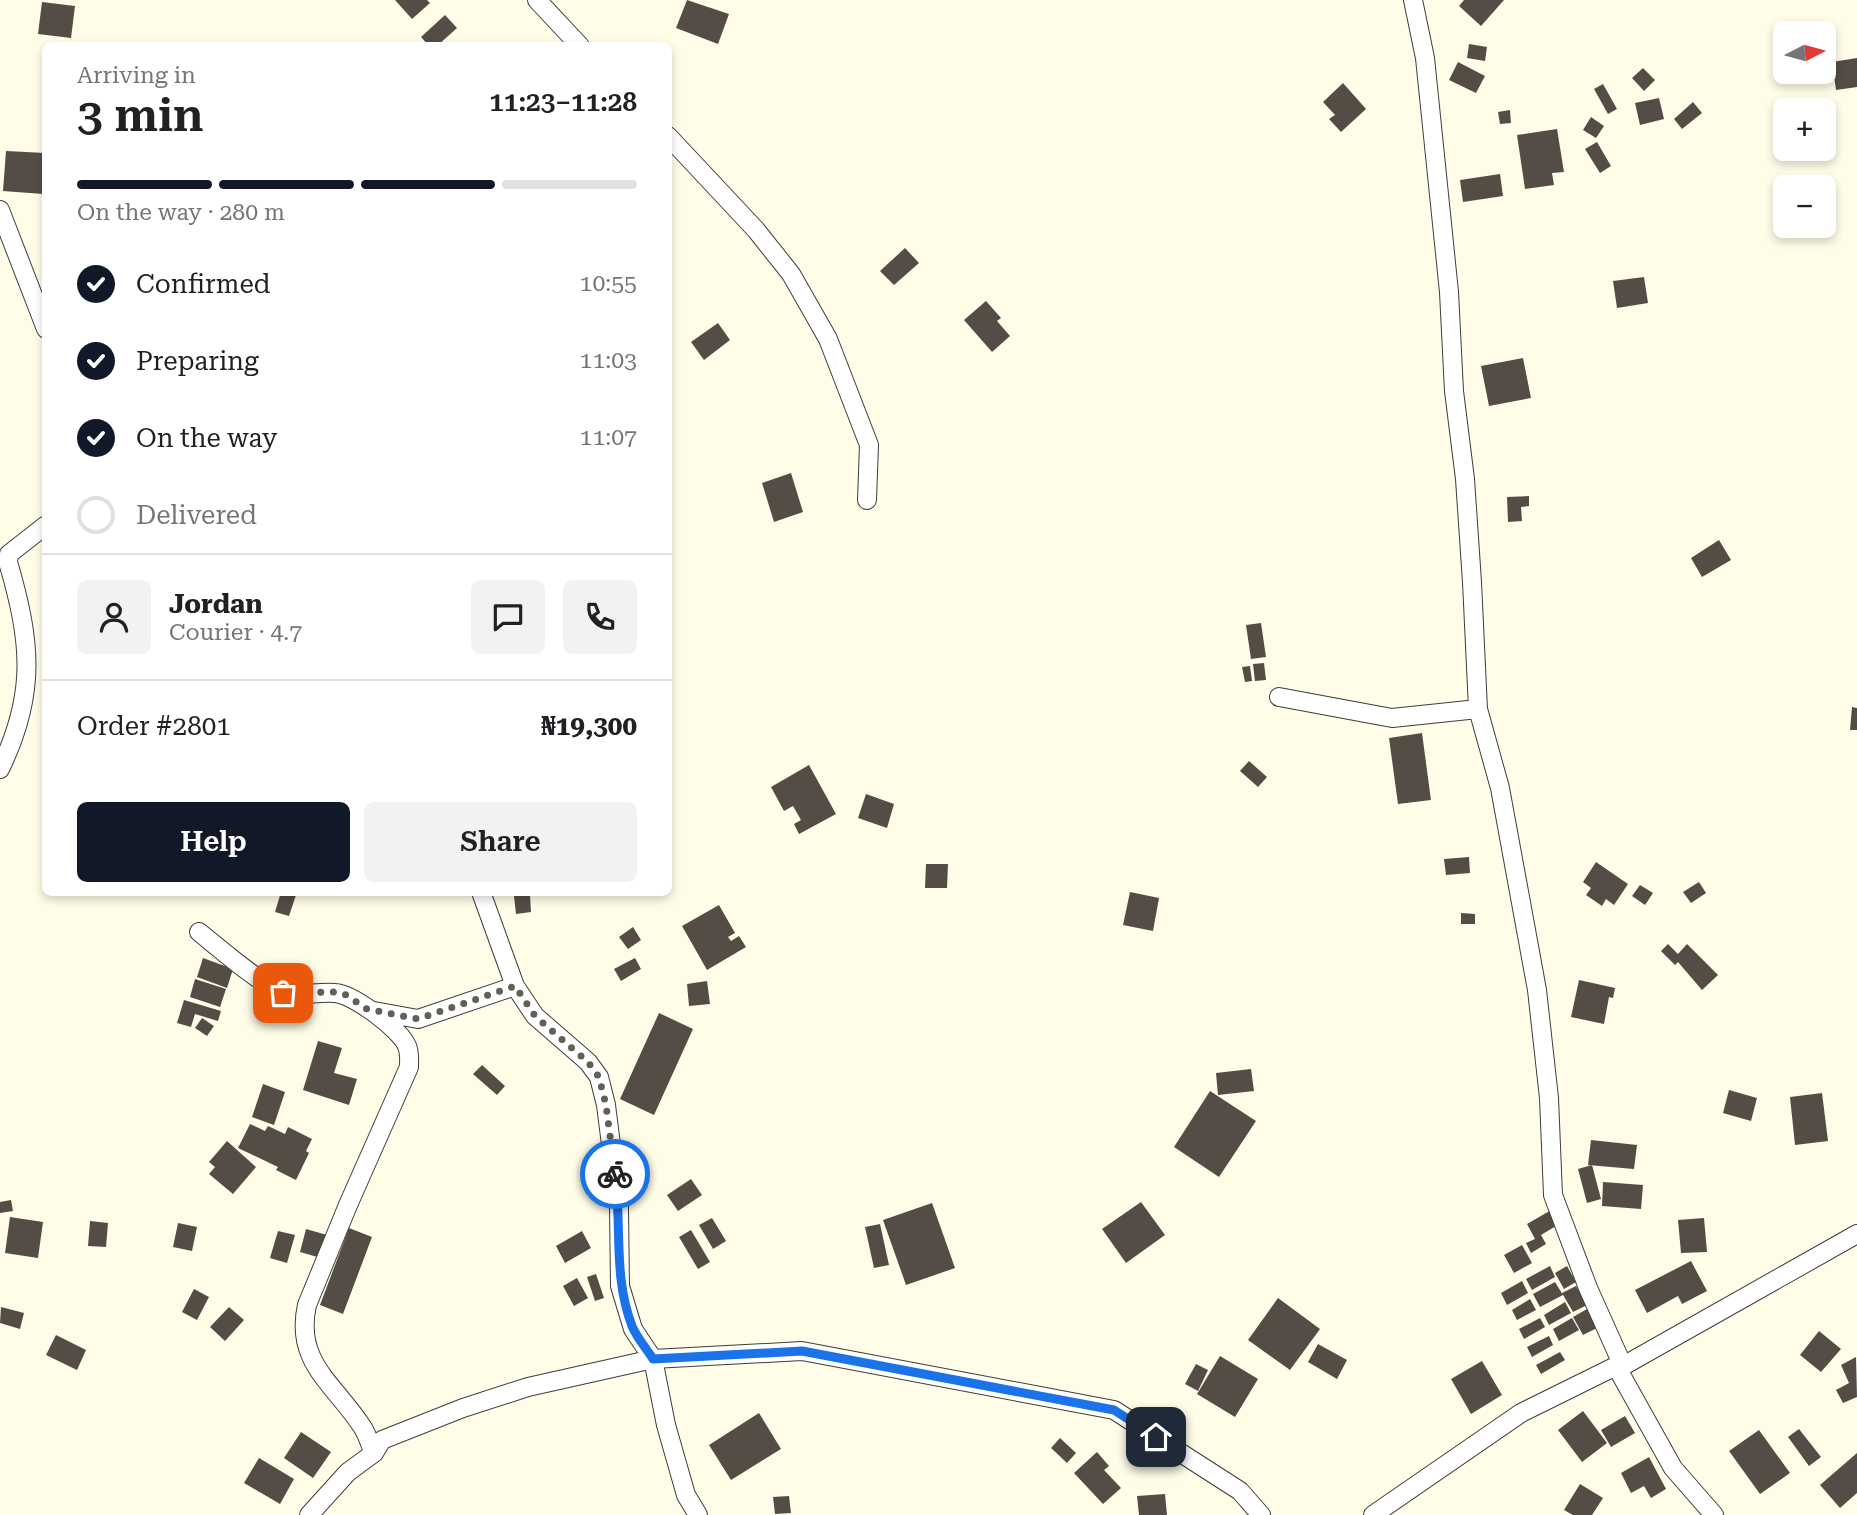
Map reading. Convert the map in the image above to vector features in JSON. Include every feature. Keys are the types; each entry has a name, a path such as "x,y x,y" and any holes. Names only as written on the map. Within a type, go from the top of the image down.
{"street":[{"path":"537,0 576,42"},
{"path":"1413,0 1425,58 1446,264 1454,391 1466,492 1478,709 1500,788 1538,990 1549,1098 1553,1195 1619,1366 1673,1468 1714,1515"},
{"path":"672,140 757,230 790,274 828,340 869,444 867,500"},
{"path":"0,211 42,319"},
{"path":"0,769 10,748 28,676 24,627 8,562 9,554 42,527"},
{"path":"1279,698 1392,718 1478,709"},
{"path":"482,896 515,986 535,1016 588,1062 599,1077 606,1105 619,1208 620,1286 633,1329 653,1359 666,1425 685,1495 698,1515"},
{"path":"199,932 283,993 337,992 346,995 391,1026 407,1047 409,1067 307,1305 304,1334 309,1354 335,1394 364,1430 374,1453"},
{"path":"367,1009 418,1019 515,986"},
{"path":"1373,1515 1521,1413 1619,1366 1857,1234"},
{"path":"309,1515 348,1472 374,1453 382,1440 463,1408 528,1387 653,1359 802,1351 1114,1410 1240,1491 1261,1515"}],"building":[{"path":"395,0 427,0 430,3 412,19"},
{"path":"687,0 729,14 718,44 676,28"},
{"path":"1464,0 1504,0 1481,26 1459,6"},
{"path":"42,2 75,6 71,38 38,34"},
{"path":"445,15 457,28 441,42 425,42 421,37"},
{"path":"1469,44 1487,47 1485,61 1467,58"},
{"path":"1857,58 1857,87 1836,90 1836,61"},
{"path":"1458,62 1485,76 1476,93 1449,80"},
{"path":"1643,68 1655,80 1644,91 1632,78"},
{"path":"1343,83 1366,109 1341,132 1329,119 1335,115 1323,102"},
{"path":"1603,84 1617,109 1608,114 1594,89"},
{"path":"1659,98 1664,119 1640,125 1635,103"},
{"path":"1693,102 1702,113 1682,129 1674,119"},
{"path":"1510,110 1511,123 1500,124 1498,112"},
{"path":"1591,117 1604,126 1596,138 1583,130"},
{"path":"1557,129 1564,172 1552,173 1554,185 1525,189 1517,135"},
{"path":"1597,142 1611,166 1600,173 1585,149"},
{"path":"6,151 42,153 42,194 3,191"},
{"path":"1500,174 1503,196 1463,202 1460,180"},
{"path":"905,248 919,263 894,285 880,271"},
{"path":"1644,277 1648,303 1617,308 1613,281"},
{"path":"986,301 1001,318 997,321 1010,336 992,352 964,320"},
{"path":"718,323 730,340 704,360 691,342"},
{"path":"1523,358 1531,398 1489,406 1481,366"},
{"path":"791,473 803,512 774,522 762,483"},
{"path":"1529,496 1529,506 1521,507 1522,521 1508,522 1507,497"},
{"path":"1719,540 1731,560 1702,577 1691,558"},
{"path":"1261,623 1266,657 1251,659 1246,625"},
{"path":"1264,663 1266,680 1255,681 1253,664"},
{"path":"1250,666 1252,681 1245,682 1242,667"},
{"path":"1852,707 1857,708 1857,730 1850,730"},
{"path":"1422,733 1431,800 1398,804 1389,738"},
{"path":"1249,761 1267,777 1258,787 1240,771"},
{"path":"809,765 836,814 799,834 794,824 801,820 793,806 784,811 771,787"},
{"path":"866,794 894,804 887,828 858,818"},
{"path":"1469,857 1470,873 1446,875 1444,859"},
{"path":"1596,862 1628,884 1614,905 1606,899 1602,906 1586,895 1591,888 1583,882"},
{"path":"926,864 948,864 947,888 925,888"},
{"path":"1699,882 1706,893 1691,903 1683,892"},
{"path":"1640,885 1653,893 1645,905 1632,896"},
{"path":"1130,892 1159,898 1153,931 1123,925"},
{"path":"280,896 296,896 289,916 275,912"},
{"path":"514,896 530,896 531,912 516,914"},
{"path":"719,905 735,933 728,937 731,941 739,936 746,947 707,970 682,926"},
{"path":"1461,913 1475,914 1475,924 1461,924"},
{"path":"633,927 641,940 628,949 619,937"},
{"path":"1668,944 1678,954 1687,944 1718,975 1702,990 1678,962 1675,965 1661,951"},
{"path":"203,958 233,969 227,988 197,977"},
{"path":"635,958 641,969 621,981 614,969"},
{"path":"195,979 226,989 220,1007 190,997"},
{"path":"1579,980 1615,988 1613,998 1609,997 1604,1024 1571,1017"},
{"path":"707,981 710,1004 689,1006 687,984"},
{"path":"184,1000 221,1011 218,1021 195,1014 191,1027 177,1023"},
{"path":"659,1013 693,1029 654,1115 620,1099"},
{"path":"202,1018 214,1026 207,1036 195,1028"},
{"path":"318,1041 342,1048 334,1073 357,1079 349,1105 303,1090"},
{"path":"482,1065 505,1086 497,1095 473,1074"},
{"path":"1251,1069 1254,1091 1218,1095 1216,1073"},
{"path":"263,1084 285,1092 274,1125 252,1117"},
{"path":"1729,1090 1757,1098 1751,1121 1723,1113"},
{"path":"1210,1091 1256,1121 1219,1177 1174,1147"},
{"path":"1822,1093 1828,1141 1795,1145 1790,1097"},
{"path":"250,1124 265,1131 268,1126 285,1134 288,1127 312,1139 306,1151 309,1153 296,1180 276,1170 278,1167 238,1148"},
{"path":"1591,1140 1637,1145 1634,1169 1588,1165"},
{"path":"227,1141 256,1167 233,1194 209,1174 215,1167 209,1162"},
{"path":"1592,1165 1601,1199 1587,1203 1578,1169"},
{"path":"691,1179 702,1195 678,1211 667,1195"},
{"path":"1603,1182 1643,1185 1641,1209 1602,1206"},
{"path":"11,1200 13,1211 0,1213 0,1202"},
{"path":"1141,1202 1165,1235 1126,1263 1102,1229"},
{"path":"932,1203 955,1268 906,1285 883,1220"},
{"path":"1553,1209 1561,1223 1541,1235 1546,1244 1531,1253 1526,1243 1535,1239 1527,1224"},
{"path":"10,1217 43,1222 38,1258 5,1253"},
{"path":"712,1218 726,1241 713,1249 699,1225"},
{"path":"1704,1218 1707,1252 1681,1253 1678,1220"},
{"path":"90,1221 108,1223 106,1247 88,1246"},
{"path":"178,1223 197,1227 192,1251 173,1247"},
{"path":"880,1224 889,1265 874,1268 865,1227"},
{"path":"349,1228 372,1237 343,1314 320,1305"},
{"path":"306,1229 327,1235 321,1258 300,1252"},
{"path":"691,1230 710,1262 698,1269 679,1237"},
{"path":"278,1231 295,1235 287,1263 270,1258"},
{"path":"582,1231 591,1248 565,1263 556,1246"},
{"path":"1522,1245 1532,1263 1514,1273 1504,1255"},
{"path":"1691,1261 1707,1291 1682,1304 1678,1296 1647,1313 1635,1290"},
{"path":"1550,1266 1555,1277 1532,1290 1526,1279"},
{"path":"1567,1266 1576,1282 1564,1289 1555,1273"},
{"path":"596,1274 604,1298 595,1301 587,1277"},
{"path":"577,1278 588,1298 574,1306 563,1286"},
{"path":"1522,1281 1528,1293 1507,1305 1501,1293"},
{"path":"1555,1282 1563,1295 1540,1307 1533,1294"},
{"path":"1576,1286 1587,1305 1573,1312 1562,1293"},
{"path":"194,1289 209,1297 197,1320 182,1312"},
{"path":"1278,1298 1320,1329 1290,1370 1248,1340"},
{"path":"1530,1299 1536,1310 1517,1320 1512,1310"},
{"path":"1565,1302 1571,1313 1549,1325 1544,1315"},
{"path":"1,1307 24,1313 20,1329 0,1323"},
{"path":"229,1307 244,1320 225,1341 210,1327"},
{"path":"1587,1309 1597,1328 1583,1335 1573,1317"},
{"path":"1540,1318 1545,1327 1524,1339 1519,1329"},
{"path":"1572,1318 1579,1330 1559,1341 1553,1329"},
{"path":"1819,1331 1841,1349 1821,1372 1800,1355"},
{"path":"56,1335 86,1350 77,1370 46,1355"},
{"path":"1549,1336 1553,1345 1532,1357 1527,1347"},
{"path":"1318,1344 1347,1360 1337,1379 1308,1362"},
{"path":"1560,1352 1565,1360 1541,1374 1536,1365"},
{"path":"1220,1356 1258,1379 1235,1417 1197,1394"},
{"path":"1856,1357 1857,1397 1843,1403 1836,1390 1849,1383 1841,1365"},
{"path":"1482,1361 1502,1395 1471,1414 1451,1379"},
{"path":"1196,1364 1208,1370 1198,1391 1185,1384"},
{"path":"1583,1411 1607,1443 1582,1462 1558,1430"},
{"path":"759,1413 781,1449 731,1480 709,1445"},
{"path":"1625,1416 1635,1433 1611,1447 1601,1430"},
{"path":"1799,1429 1821,1457 1809,1466 1788,1437"},
{"path":"1759,1430 1790,1473 1760,1494 1729,1451"},
{"path":"301,1432 331,1452 313,1478 284,1458"},
{"path":"1060,1438 1076,1453 1067,1463 1051,1448"},
{"path":"1097,1452 1109,1466 1104,1470 1121,1488 1103,1504 1074,1473"},
{"path":"1857,1453 1857,1493 1840,1508 1820,1485"},
{"path":"1649,1457 1666,1489 1651,1498 1644,1486 1631,1493 1621,1473"},
{"path":"259,1458 294,1479 280,1504 244,1483"},
{"path":"1580,1484 1603,1498 1592,1515 1573,1515 1564,1510"},
{"path":"1165,1494 1167,1515 1139,1515 1137,1496"},
{"path":"789,1496 791,1513 775,1514 773,1497"}],"way so far":[{"path":"283,993 337,992 367,1009 418,1019 515,986 535,1016 588,1062 599,1077 606,1105 615,1174"}],"route":[{"path":"615,1174 619,1208 620,1286 633,1329 653,1359 802,1351 1114,1410 1156,1437"}]}
